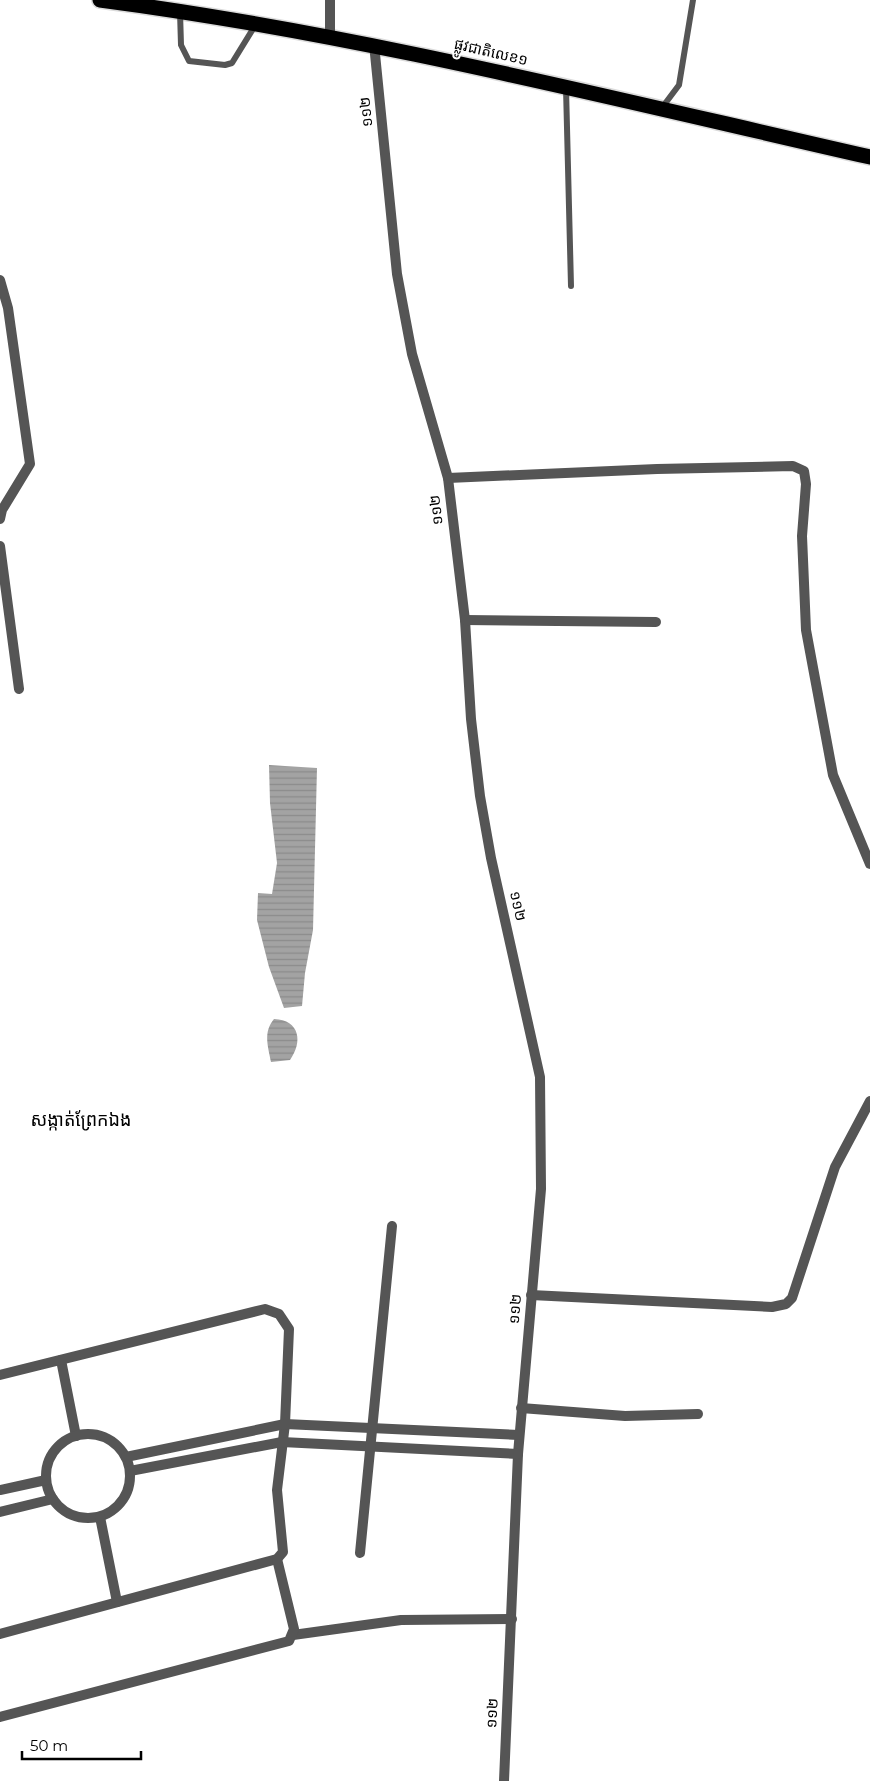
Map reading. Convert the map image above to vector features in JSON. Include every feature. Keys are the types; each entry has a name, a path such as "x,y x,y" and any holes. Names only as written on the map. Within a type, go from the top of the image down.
{"highway":[{"name":"ផ្លូវជាតិលេខ១","path":"100,0 180,10 374,44 870,157"}],"street":[{"path":"330,0 330,36"},
{"name":"១១២","path":"374,44 398,274 412,354 448,478 465,620 471,719 480,796 491,858 540,1077 541,1189 519,1435 504,1781"},
{"path":"0,280 8,308 30,464 2,510 0,519"},
{"path":"448,478 793,466 804,471 806,484 802,536 806,630 833,775 870,864"},
{"path":"0,546 19,689"},
{"path":"465,620 656,622"},
{"path":"531,1294 772,1307 786,1304 792,1298 835,1167 870,1101"},
{"path":"360,1553 392,1226"},
{"path":"0,1375 265,1309 279,1314 290,1329 285,1424 277,1490 284,1552 277,1559 0,1634"},
{"path":"61,1360 76,1436"},
{"path":"521,1408 625,1416 698,1414"},
{"path":"126,1457 285,1424 519,1435"},
{"path":"91,1434 105,1438 117,1445 126,1457 130,1471 126,1494 111,1512 100,1517 76,1517 65,1512 53,1499 46,1480 47,1465 53,1452 63,1442 76,1436 91,1434"},
{"path":"130,1471 282,1442 518,1454"},
{"path":"0,1490 46,1480"},
{"path":"0,1512 53,1499"},
{"path":"100,1517 117,1602"},
{"path":"0,1717 289,1641 294,1629 277,1559"},
{"path":"293,1635 401,1620 512,1619"}],"lane":[{"path":"661,109 679,85 694,0"},
{"path":"180,10 181,45 189,61 225,65 232,63 256,23"},
{"path":"566,88 571,286"}],"shaded area":[{"path":"269,765 317,768 313,930 305,973 302,1006 284,1008 269,967 257,920 258,893 272,894 277,863 270,803"},
{"path":"274,1019 289,1023 297,1033 297,1046 290,1060 271,1062 267,1034"}],"district":[{"name":"សង្កាត់ព្រែកឯង","path":"81,1120"}]}
